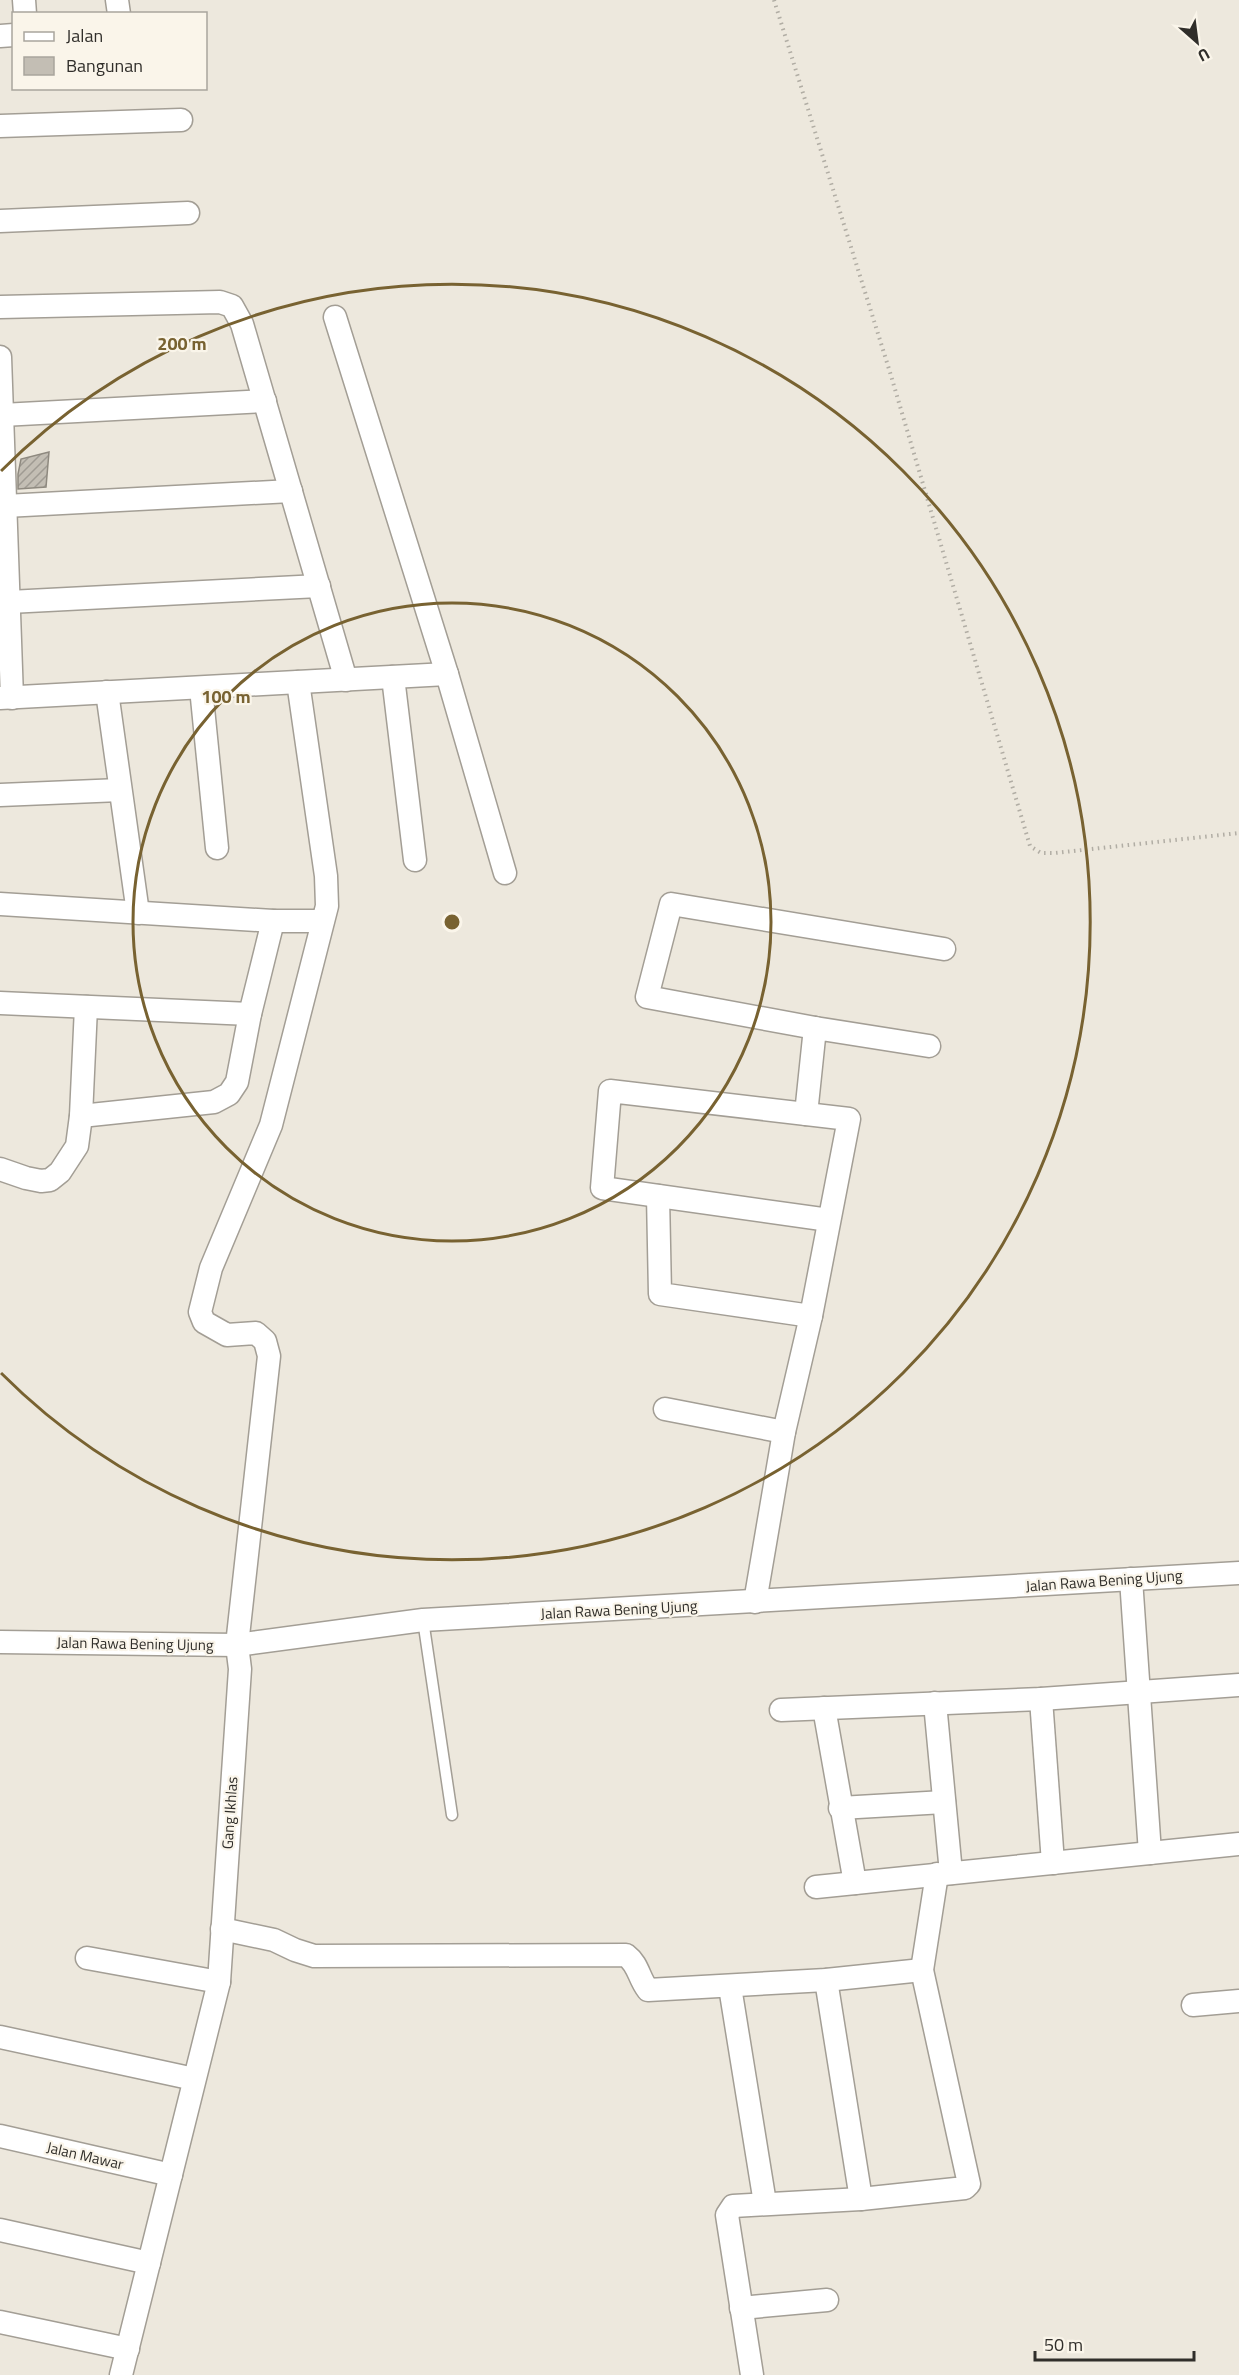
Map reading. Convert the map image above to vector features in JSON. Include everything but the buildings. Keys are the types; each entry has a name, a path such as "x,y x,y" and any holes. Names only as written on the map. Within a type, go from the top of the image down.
{"street":[{"path":"0,126 181,120"},
{"path":"0,221 189,213"},
{"path":"0,307 220,302 232,306 242,324 346,680"},
{"path":"335,317 447,674 505,873"},
{"path":"0,357 9,602 6,698 447,674"},
{"path":"2,415 265,401"},
{"path":"5,506 291,490"},
{"path":"9,602 319,586"},
{"path":"393,677 415,860"},
{"path":"0,904 273,921 321,921 327,906 326,876 298,682"},
{"path":"201,688 217,848"},
{"path":"107,692 138,913"},
{"path":"0,795 120,790"},
{"path":"929,1046 647,997 671,904 944,949"},
{"path":"81,1116 214,1102 230,1094 237,1082 250,1014 273,921"},
{"name":"Gang Ikhlas","path":"121,2375 219,1982 240,1669 237,1645 269,1356 265,1341 256,1333 227,1335 204,1322 200,1312 211,1268 271,1125 321,921"},
{"path":"0,1003 250,1014"},
{"path":"0,1169 26,1178 50,1180 60,1172 76,1146 81,1116 86,1006"},
{"path":"806,1114 815,1028"},
{"path":"755,1602 784,1432 811,1316 830,1220 849,1119 610,1091 602,1188 830,1220"},
{"path":"658,1196 660,1294 811,1316"},
{"path":"665,1409 784,1432"},
{"name":"Jalan Rawa Bening Ujung","path":"0,1642 237,1645 423,1620 1239,1573"},
{"path":"1131,1579 1150,1853"},
{"path":"781,1710 1239,1689"},
{"path":"1041,1699 1053,1863"},
{"path":"752,2375 727,2215 734,2206 861,2199 964,2188 969,2184 922,1970 944,1874 944,1802 935,1703"},
{"path":"824,1708 855,1883"},
{"path":"840,1808 944,1802"},
{"path":"816,1887 1239,1844"},
{"path":"222,1929 274,1940 314,1956 626,1955 636,1962 642,1983 648,1990 826,1980 922,1970"},
{"path":"87,1958 219,1982"},
{"path":"826,1980 861,2199"},
{"path":"730,1987 765,2203"},
{"path":"1193,2005 1239,2001"},
{"path":"0,2037 194,2079"},
{"name":"Jalan Mawar","path":"0,2136 171,2175"},
{"path":"0,2230 149,2263"},
{"path":"741,2308 827,2300"},
{"path":"0,2322 128,2349"}],"lane":[{"path":"423,1620 452,1815"}],"path":[{"path":"774,0 889,369 1029,846 1041,853 1055,853 1239,833"}]}
